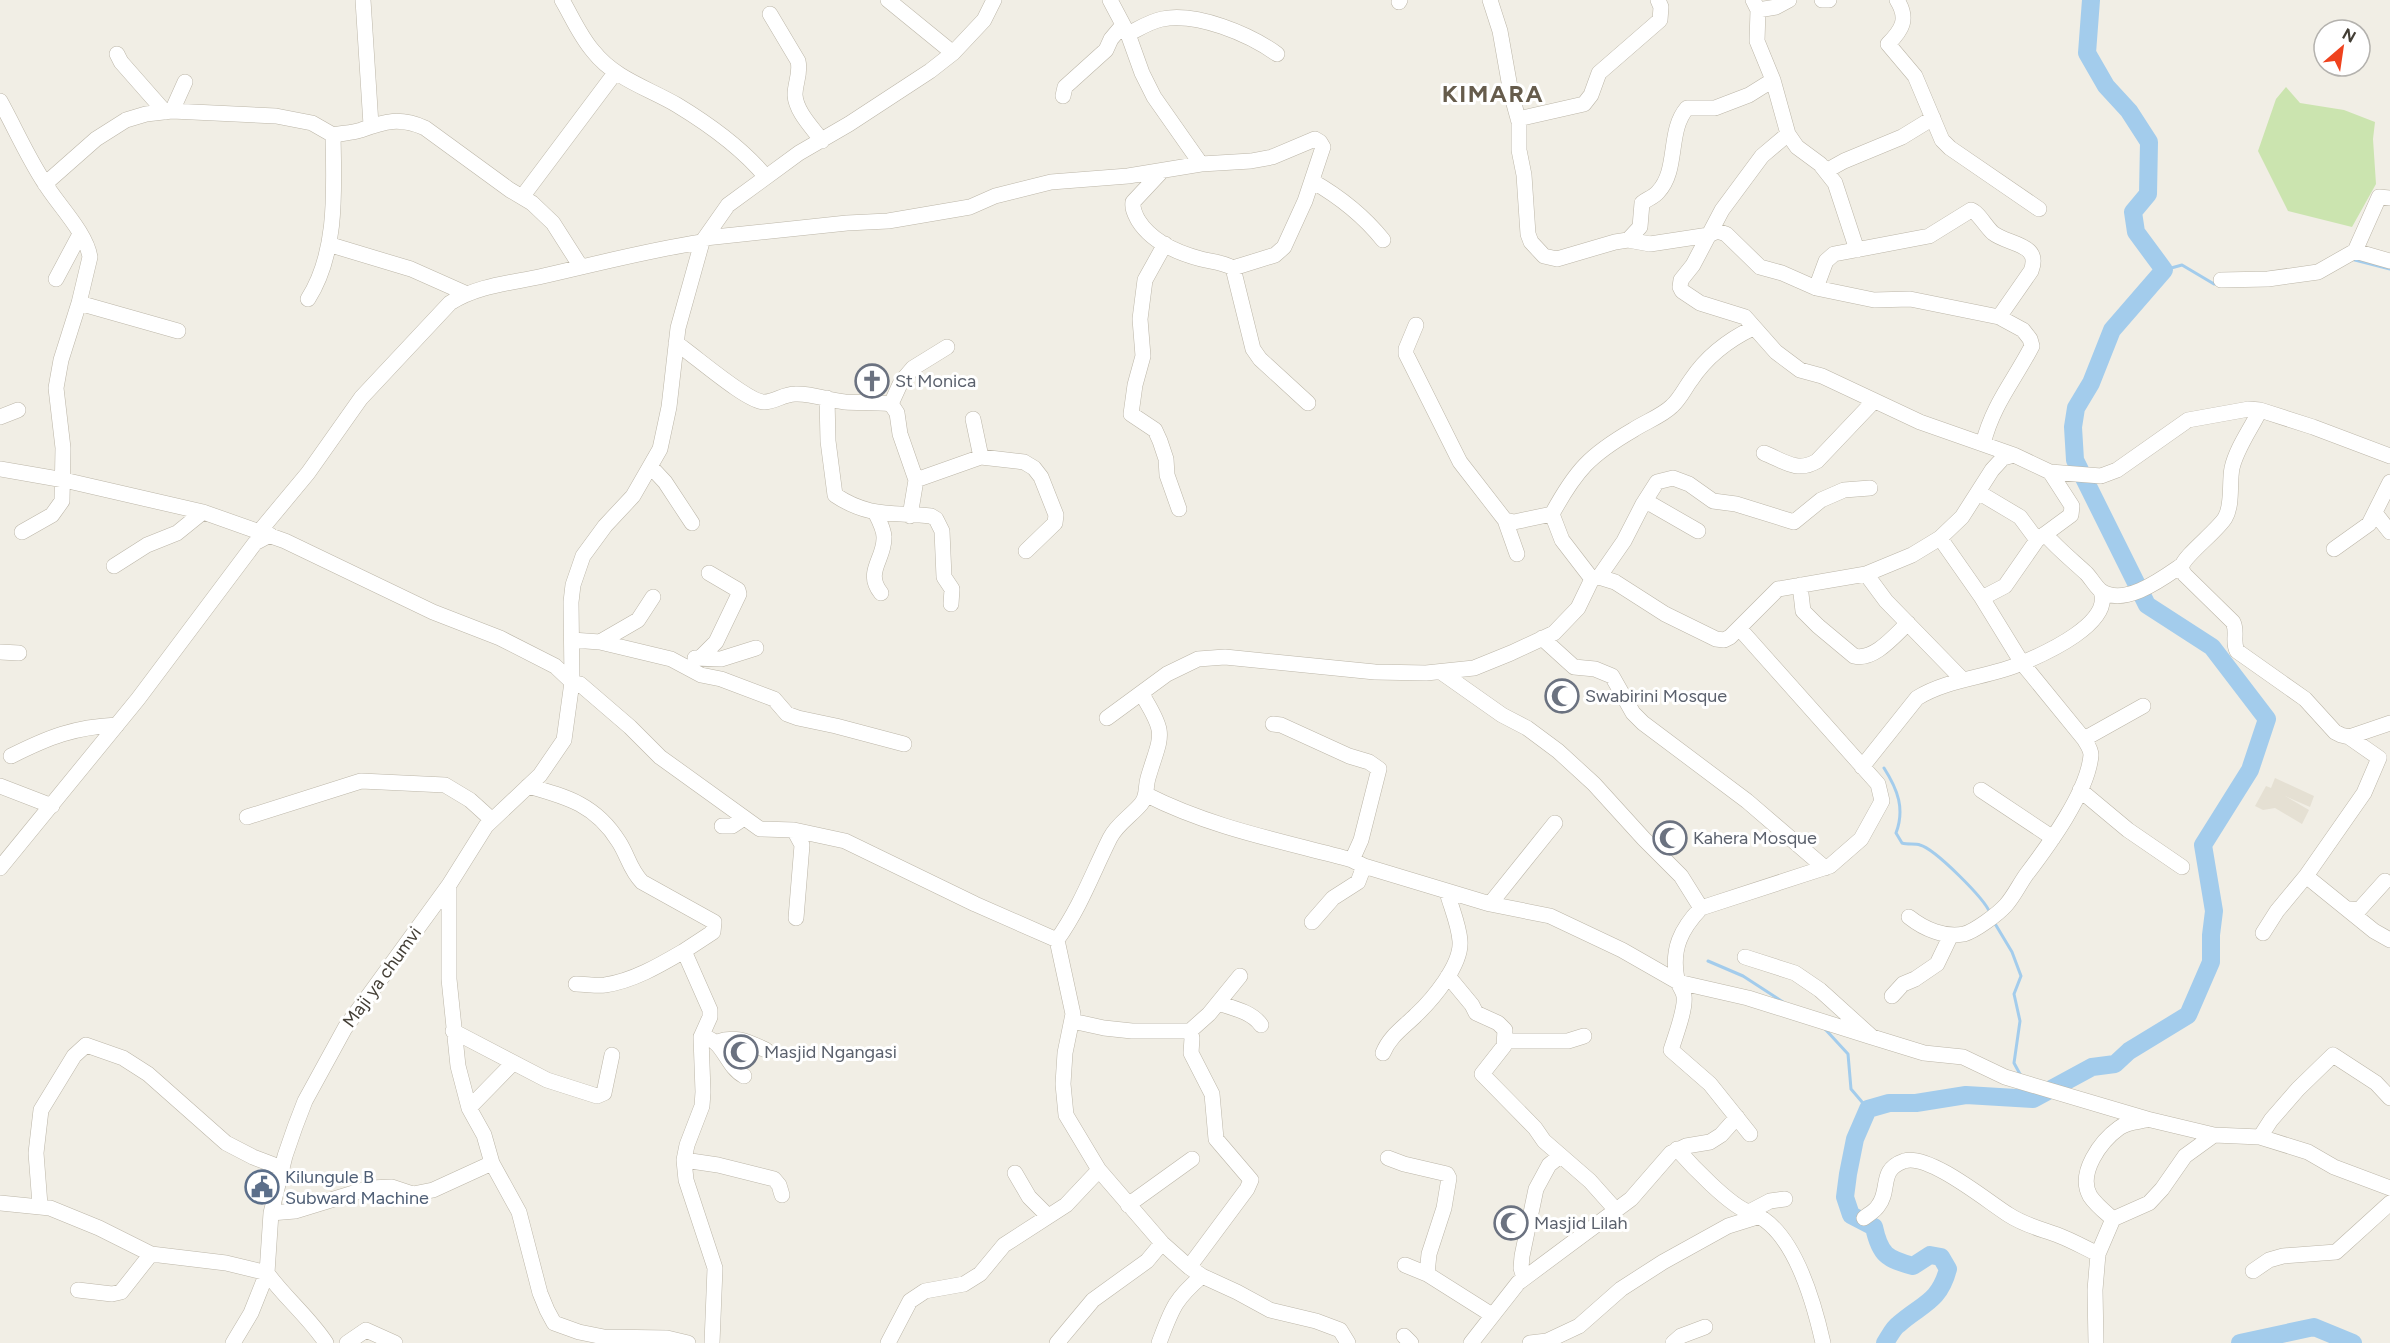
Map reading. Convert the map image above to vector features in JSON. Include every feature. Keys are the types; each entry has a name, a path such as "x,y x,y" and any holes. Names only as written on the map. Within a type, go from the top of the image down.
{"street":[{"path":"363,0 371,125"},
{"path":"562,0 593,52 615,73 676,105 708,126 745,153 766,177"},
{"path":"888,0 953,52"},
{"name":"Maji ya chumvi","path":"233,1343 251,1313 267,1273 271,1213 282,1168 305,1101 333,1048 345,1028 450,885 491,819 540,775 564,740 572,682 570,653 573,640 571,602 573,585 583,556 605,526 633,496 660,449 665,432 682,310 704,240 729,205 766,177 799,153 822,141 930,71 953,52 984,20 994,0"},
{"path":"1110,0 1154,97 1201,164"},
{"path":"1490,0 1500,32 1518,119 1528,234 1531,242 1544,256 1557,259 1600,245 1628,240 1650,244 1709,235 1717,231 1722,232 1761,267 1782,273 1816,288 1874,300 1910,299 1999,317 2023,330 2032,346 1994,408 1983,444"},
{"path":"1518,119 1584,104 1588,101 1599,73 1660,20 1661,7 1658,0"},
{"path":"1789,0 1776,7 1755,5 1756,36 1773,80 1788,134 1797,147 1820,164 1835,183 1857,250"},
{"path":"1822,0 1829,0"},
{"path":"1897,0 1904,19 1903,24 1900,33 1888,44 1915,76 1942,140 1950,148 2039,209"},
{"path":"770,14 798,61 800,68 795,94 796,103 822,141"},
{"path":"1064,96 1065,87 1106,50 1111,39 1125,30 1160,19 1190,19 1214,24 1248,36 1277,54"},
{"path":"117,54 121,62 169,111"},
{"path":"522,197 615,73"},
{"path":"1628,240 1640,227 1642,203 1660,190 1669,167 1681,116 1687,108 1715,108 1749,95 1773,80"},
{"path":"169,111 185,82"},
{"path":"0,101 6,123 80,234 89,250 90,257 79,303 61,360 56,388 62,430 64,480 62,501 57,510 46,520 22,532"},
{"path":"45,184 96,139 126,120 146,114 169,111 276,116 312,123 333,135 361,130 371,125 411,122 425,128 532,203 553,223 581,267"},
{"path":"1826,171 1902,137 1933,118"},
{"path":"1788,134 1762,156 1722,210 1693,265 1681,280 1680,287 1682,291 1700,303 1745,317 1776,352 1800,370 1822,376 1920,422 2014,455 2050,472 2102,476 2117,470 2188,420 2234,411 2260,410 2390,456"},
{"path":"308,299 319,282 324,257 331,245 334,182 333,135"},
{"path":"0,868 117,724 248,551 265,534 361,398 450,303 465,294 704,240 847,223 888,221 970,207 995,196 1037,184 1075,179 1128,177 1201,164 1251,161 1282,153 1315,139 1320,141 1323,147 1312,181 1284,247 1275,255 1233,268 1221,262 1192,256 1165,244 1144,228 1132,207 1136,198 1162,171"},
{"path":"1312,181 1342,199 1372,226 1383,240"},
{"path":"2221,280 2268,279 2318,272 2355,251 2379,197 2390,198"},
{"path":"1816,288 1829,256 1929,236 1968,210 1974,210 1980,221 1992,232 2024,247 2033,256 2034,263 2031,271 1999,317"},
{"path":"56,279 80,234"},
{"path":"1165,244 1145,280 1140,319 1143,356 1135,385 1131,414 1155,430 1166,459 1169,482 1179,509"},
{"path":"331,245 411,269 465,294"},
{"path":"2355,251 2390,261"},
{"path":"1233,268 1253,349 1260,359 1308,404"},
{"path":"79,303 178,331"},
{"path":"1416,325 1406,349 1412,367 1460,462 1505,520 1517,554"},
{"path":"1505,520 1514,522 1552,514 1577,471 1610,443 1673,406 1701,365 1733,337 1753,328"},
{"path":"676,343 702,361 723,380 763,402 791,394 812,394 844,402 891,404"},
{"path":"891,404 901,382 914,368 947,347"},
{"path":"827,398 828,441 835,495 859,509 876,514 931,516 936,519 942,531 944,577 952,590 951,604"},
{"path":"1764,453 1798,467 1808,466 1817,461 1874,401"},
{"path":"891,404 897,413 900,434 916,480 910,516"},
{"path":"0,417 18,410"},
{"path":"2102,591 2121,594 2140,592 2182,565 2212,535 2227,514 2236,454 2260,410"},
{"path":"973,419 981,457"},
{"path":"1552,514 1562,540 1595,578 1615,582 1665,614 1716,639 1724,640 1740,628 1778,589 1866,574 1912,555 1940,538 1962,517 1996,464 2003,458 2014,455"},
{"path":"916,480 981,457 1024,462 1034,468 1041,477 1056,515 1055,523 1026,551"},
{"path":"651,467 665,482 692,523"},
{"path":"0,469 64,480 203,512 308,550 433,612 500,638 555,666 572,682 580,684 630,727 660,757 760,829 794,830 844,841 975,904 1057,940"},
{"path":"1982,598 2005,586 2041,537 2071,515 2072,506 2050,472"},
{"path":"1107,718 1167,674 1198,658 1225,657 1375,672 1441,672 1474,668 1554,633 1578,608 1595,578 1624,542 1657,482 1673,478 1689,484 1718,503 1736,504 1794,522 1821,500 1844,490 1870,488"},
{"path":"2334,549 2365,528 2390,482"},
{"path":"1862,767 1917,698 1962,679 1988,674 2022,663 2091,624 2103,604 2102,591 2087,574 2020,517 1978,492"},
{"path":"1643,504 1651,504 1698,531"},
{"path":"114,566 147,545 177,533 203,512"},
{"path":"2375,513 2390,532"},
{"path":"876,514 884,537 874,573 874,585 881,593"},
{"path":"1909,917 1921,926 1951,935 1966,933 2006,906 2053,838 2080,790 2089,768 2091,754 2091,749 2084,739 2022,663 1982,598 1940,538"},
{"path":"2182,565 2185,575 2233,622 2236,629 2234,645 2237,651 2306,699 2335,732 2349,737 2384,762 2306,876 2263,933"},
{"path":"701,657 716,642 739,594 738,591 709,573"},
{"path":"1866,574 1886,601 1962,679"},
{"path":"1800,585 1803,611 1818,626 1859,658 1873,654 1908,623"},
{"path":"600,642 638,620 653,597"},
{"path":"1740,628 1878,783 1882,801 1861,839 1830,866 1701,908 1686,924 1677,942 1674,962 1684,997 1671,1050 1710,1084 1750,1134"},
{"path":"1542,638 1574,667 1595,669 1612,676 1633,712 1643,723 1747,801 1824,868"},
{"path":"573,640 600,642 671,659 701,675 721,679 774,699 787,714 904,744"},
{"path":"671,659 701,657 721,659 756,648"},
{"path":"0,652 19,653"},
{"path":"1441,672 1558,751 1594,784 1681,876 1701,908"},
{"path":"1141,693 1156,719 1161,737 1147,781 1147,795 1111,835 1074,917 1057,940 1073,1014 1063,1074 1066,1115 1100,1170 1128,1205 1162,1243 1189,1267 1202,1276 1270,1310 1340,1330 1348,1343"},
{"path":"2084,739 2143,706"},
{"path":"2349,737 2390,723"},
{"path":"10,756 56,734 117,724"},
{"path":"1273,724 1281,725 1350,756 1369,762 1379,770 1361,840 1358,882 1332,898 1312,922"},
{"path":"247,817 362,781 445,785 470,800 491,819"},
{"path":"0,786 52,806"},
{"path":"528,786 577,801 598,815 620,843 634,875 642,882 714,922 713,932 658,966 604,985 576,984"},
{"path":"1981,790 2053,838"},
{"path":"2080,790 2128,830 2182,867"},
{"path":"1147,795 1229,829 1358,863 1490,904 1550,916 1622,950 1678,982 1748,998 1924,1053 1963,1057 2005,1077 2147,1119 2214,1135 2260,1137 2308,1152 2334,1167 2390,1188"},
{"path":"722,826 732,826 744,818"},
{"path":"1490,904 1555,823"},
{"path":"794,830 802,844 796,918"},
{"path":"2306,876 2390,940"},
{"path":"2349,909 2359,910 2385,881"},
{"path":"450,885 448,944 453,1031 458,1066 469,1108 484,1135 492,1163 519,1212 540,1293 554,1323 579,1332 604,1337 667,1338 688,1343"},
{"path":"1383,1053 1395,1034 1422,1009 1448,976 1460,942 1447,892"},
{"path":"1892,996 1903,984 1915,980 1937,964 1951,935"},
{"path":"684,951 710,1010 710,1017 701,1037 703,1099 684,1160 686,1180 715,1268 712,1343"},
{"path":"1745,957 1796,973 1820,990 1872,1037"},
{"path":"1072,1021 1104,1028 1190,1031 1218,1003 1240,976"},
{"path":"1448,976 1476,1013 1498,1023 1505,1030 1504,1046 1482,1074 1535,1128 1544,1142 1590,1181 1615,1209"},
{"path":"1218,1003 1245,1013 1261,1025"},
{"path":"453,1031 561,1086 597,1095 604,1093 612,1055"},
{"path":"1189,1267 1247,1189 1251,1180 1216,1138 1212,1094 1191,1053 1190,1031"},
{"path":"1506,1041 1568,1041 1584,1036"},
{"path":"701,1037 717,1042 727,1060 738,1073 744,1076"},
{"path":"717,1042 728,1038 742,1039 766,1050"},
{"path":"40,1205 36,1153 41,1110 74,1056 86,1045 123,1058 148,1074 226,1143 282,1168"},
{"path":"2260,1137 2271,1120 2298,1089 2333,1055 2376,1083 2390,1098"},
{"path":"469,1108 513,1063"},
{"path":"1471,1343 1524,1278 1631,1199 1665,1159 1677,1149 1710,1142 1721,1135 1737,1117"},
{"path":"2113,1219 2089,1194 2086,1172 2101,1147 2118,1128 2147,1119"},
{"path":"2096,1343 2095,1290 2098,1254 2113,1219 2149,1203 2162,1189 2185,1156 2214,1135"},
{"path":"1677,1149 1699,1173 1740,1209 1755,1214 1785,1241 1818,1318 1823,1343"},
{"path":"1524,1278 1521,1268 1522,1256 1536,1189 1550,1165 1560,1156"},
{"path":"1388,1158 1447,1174 1449,1178 1444,1208 1429,1254 1427,1274"},
{"path":"1128,1205 1192,1159"},
{"path":"684,1160 718,1165 774,1179 779,1185 782,1196"},
{"path":"1864,1218 1878,1207 1886,1176 1891,1170 1905,1161 1917,1161 1937,1168 2027,1226 2059,1236 2098,1254"},
{"path":"271,1213 296,1211 370,1188 392,1187 413,1194 433,1190 492,1163"},
{"path":"888,1343 910,1301 925,1291 964,1284 980,1274 1004,1245 1047,1215 1066,1205 1100,1170"},
{"path":"1015,1173 1029,1197 1047,1215"},
{"path":"1530,1343 1547,1341 1572,1330 1621,1288 1663,1262 1728,1226 1755,1214 1770,1201 1785,1199"},
{"path":"0,1203 40,1205 99,1228 151,1254 226,1263 267,1273 280,1292 303,1313 326,1343"},
{"path":"2253,1271 2269,1260 2283,1256 2336,1252 2390,1203"},
{"path":"1056,1343 1093,1300 1147,1261 1162,1243"},
{"path":"78,1290 112,1294 121,1292 151,1254"},
{"path":"1406,1265 1427,1274 1492,1315"},
{"path":"1159,1343 1172,1307 1181,1294 1202,1276"},
{"path":"1672,1343 1681,1335 1705,1327"},
{"path":"347,1343 366,1330 395,1343"}],"shaded area":[{"path":"2275,778 2314,796 2310,807 2285,796 2309,810 2302,824 2275,808 2263,810 2255,806 2266,786 2271,788"}],"green space":[{"path":"2286,87 2300,103 2344,110 2375,122 2373,139 2376,184 2352,227 2288,211 2258,151 2276,99"}],"waterway":[{"path":"1885,1343 1897,1326 1928,1302 1940,1289 1948,1269 1941,1257 1930,1255 1913,1266 1891,1258 1882,1250 1874,1227 1851,1215 1845,1197 1848,1174 1855,1139 1868,1109 1889,1103 1916,1103 1966,1095 2033,1099 2092,1067 2115,1064 2129,1051 2188,1015 2211,962 2214,911 2203,845 2250,770 2267,719 2212,647 2147,605 2075,460 2073,427 2076,408 2091,383 2112,330 2164,270 2136,232 2133,212 2148,194 2149,142 2129,111 2106,86 2087,53 2091,0"},
{"path":"2351,259 2390,269"},
{"path":"2164,270 2182,265 2214,284 2219,284"},
{"path":"1884,768 1899,800 1900,816 1896,833 1902,843 1920,845 1937,855 1970,886 1990,913"},
{"path":"1994,922 2012,952 2021,976 2014,994 2020,1021 2014,1063 2021,1076"},
{"path":"1708,961 1743,976 1783,1002"},
{"path":"1825,1029 1848,1054 1851,1089 1868,1109"},
{"path":"2027,1090 2033,1099"},
{"path":"2240,1343 2314,1327 2353,1343"}],"place":[{"name":"St Monica","path":"872,381"},
{"name":"Swabirini Mosque","path":"1562,696"},
{"name":"Kahera Mosque","path":"1670,838"},
{"name":"Masjid Ngangasi","path":"741,1052"},
{"name":"Kilungule B Subward Machine","path":"262,1187"},
{"name":"Masjid Lilah","path":"1511,1223"}],"district":[{"name":"KIMARA","path":"1493,94"}]}
